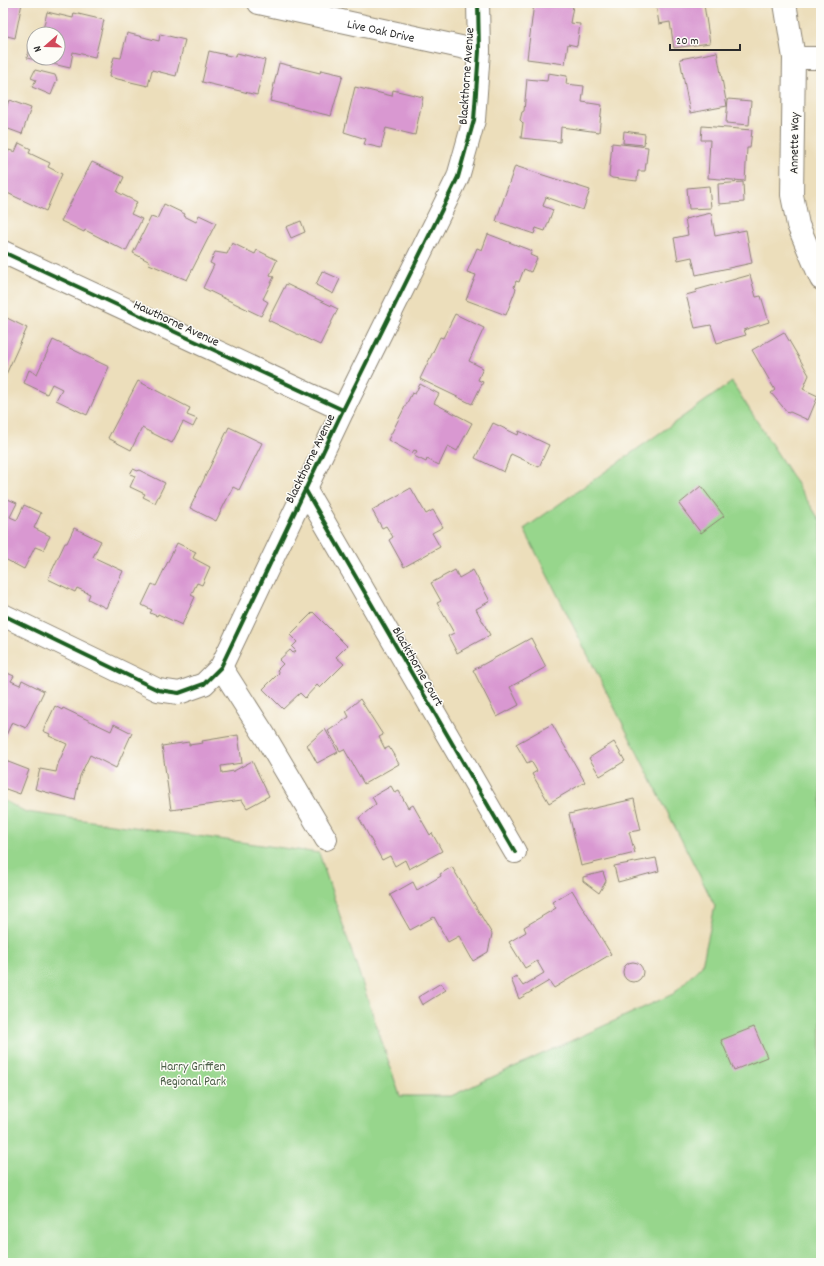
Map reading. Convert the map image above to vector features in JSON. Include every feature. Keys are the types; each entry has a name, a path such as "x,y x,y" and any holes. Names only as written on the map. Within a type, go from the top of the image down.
{"street":[{"name":"Live Oak Drive","path":"259,3 479,51"},
{"name":"Blackthorne Avenue","path":"3,615 158,690 179,693 204,684 221,667 343,410 458,177 474,120 479,51 478,3"},
{"name":"Annette Way","path":"785,3 794,58 792,195 798,225 821,279"},
{"path":"794,58 821,58"},
{"name":"Hawthorne Avenue","path":"3,252 343,410"},
{"name":"Blackthorne Court","path":"305,489 515,852"},
{"path":"221,667 265,736 326,839"}],"green space":[{"name":"Harry Griffen Regional Park","path":"732,382 821,522 821,1263 3,1263 3,800 26,812 319,853 400,1096 451,1096 673,994 702,965 715,906 524,529"}],"building":[{"path":"3,3 22,3 15,38 3,35"},
{"path":"534,3 573,6 570,23 580,24 577,46 568,44 565,64 527,59"},
{"path":"667,3 714,3 704,5 710,43 674,48 670,22 659,24 656,5"},
{"path":"47,12 73,18 74,13 104,20 95,57 73,52 70,68 61,66 66,66 66,26 44,26"},
{"path":"127,33 159,41 160,34 185,40 176,76 152,70 148,86 109,77 114,57 121,58"},
{"path":"209,51 235,57 237,53 265,60 257,95 202,82"},
{"path":"717,52 727,106 690,113 680,59"},
{"path":"279,63 320,73 321,70 343,75 331,116 270,101"},
{"path":"35,70 55,75 57,80 51,95 32,87 36,80 31,78"},
{"path":"548,73 567,76 566,84 584,86 582,102 602,105 599,132 561,127 560,142 521,138 523,123 520,120 522,112 524,111 527,79 547,81"},
{"path":"355,87 392,96 393,90 423,97 415,135 386,128 381,148 364,144 366,139 344,132"},
{"path":"728,99 751,101 749,125 726,123"},
{"path":"9,100 31,108 22,134 3,127 3,117"},
{"path":"702,126 752,130 750,148 747,148 745,181 708,178 710,140 701,140"},
{"path":"624,131 645,134 644,145 623,143"},
{"path":"19,143 31,149 29,153 50,163 48,167 62,174 46,211 3,191 3,164 9,150 15,152"},
{"path":"612,143 648,147 645,171 638,171 637,181 612,178 609,176"},
{"path":"92,162 124,177 117,192 137,202 131,214 142,219 126,251 85,230 84,232 61,221"},
{"path":"515,166 590,190 583,210 546,197 543,206 553,210 545,231 536,228 534,234 496,221"},
{"path":"743,182 744,202 719,204 718,184"},
{"path":"709,186 711,208 689,209 687,188"},
{"path":"164,204 185,214 184,216 196,222 199,215 216,223 187,280 149,264 150,262 133,253 151,217 157,219"},
{"path":"711,213 715,236 746,230 752,263 696,275 692,257 678,260 674,238 688,235 685,219"},
{"path":"301,221 305,232 291,238 286,227"},
{"path":"488,234 532,251 530,255 537,258 531,272 524,269 519,282 516,281 514,287 516,289 506,315 466,300 476,275 467,272 477,248 482,250"},
{"path":"232,243 255,254 257,250 277,260 270,275 274,277 263,299 268,302 261,316 203,288 214,265 210,263 215,252 227,254"},
{"path":"322,271 340,279 333,294 316,285"},
{"path":"750,275 756,297 761,296 769,322 744,330 746,335 717,343 711,325 695,328 686,295 697,292 696,290"},
{"path":"286,284 338,309 320,345 268,320"},
{"path":"455,314 484,328 469,361 483,368 478,380 483,382 472,404 420,379 440,337 443,338"},
{"path":"3,316 27,328 3,381"},
{"path":"784,332 809,375 803,389 818,396 808,420 790,412 788,413 771,393 775,390 752,350"},
{"path":"53,340 109,367 87,415 56,400 62,389 52,384 47,394 24,383 29,370 37,374"},
{"path":"138,381 190,408 187,415 197,419 193,427 183,422 172,443 142,428 131,450 108,438"},
{"path":"420,384 439,394 434,403 472,423 457,451 448,446 439,465 427,459 426,462 414,456 417,451 414,450 412,453 388,440 412,393 415,394"},
{"path":"493,423 518,435 519,431 549,445 539,467 511,454 504,472 475,458"},
{"path":"229,427 262,443 239,490 233,487 216,521 190,508"},
{"path":"133,469 139,470 165,483 155,503 143,497 145,494 130,487 135,476 130,474"},
{"path":"701,486 724,516 701,533 679,504"},
{"path":"411,488 426,514 433,510 443,527 432,533 440,547 404,567 389,540 393,537 386,526 382,528 372,510"},
{"path":"3,497 17,503 10,517 17,520 24,505 41,513 34,528 50,536 43,550 35,547 24,569 3,558"},
{"path":"74,528 101,541 93,557 123,571 106,608 88,599 90,594 77,588 75,592 48,579 65,543 67,543"},
{"path":"177,543 196,552 193,558 210,567 202,585 197,583 191,595 195,597 182,625 158,614 157,616 150,613 152,610 142,605 152,584 156,586"},
{"path":"455,570 459,578 473,570 490,601 476,609 490,635 457,653 448,636 454,633 437,603 441,601 431,583"},
{"path":"313,612 347,646 336,657 344,664 320,688 317,685 305,698 300,693 283,709 263,689 279,673 277,670 283,664 279,660 290,650 293,653 296,651 292,647 297,642 290,635"},
{"path":"531,638 546,667 510,687 519,705 497,717 473,670"},
{"path":"3,671 14,676 11,681 20,685 22,680 44,691 26,728 12,722 3,742"},
{"path":"360,699 383,735 379,737 385,749 389,747 399,764 364,784 344,749 340,751 328,731 349,717 346,711"},
{"path":"55,706 62,710 63,708 111,731 114,724 132,733 116,768 90,755 80,776 75,800 35,789 40,769 56,772 67,744 49,736 50,734 43,731"},
{"path":"552,724 585,782 549,803 532,774 537,771 531,761 527,763 516,744"},
{"path":"325,729 338,752 317,763 307,745"},
{"path":"238,735 242,763 221,766 222,773 234,771 252,761 269,796 247,808 242,800 171,810 162,746 189,742 189,745 203,743 202,741"},
{"path":"614,742 625,761 600,776 589,758"},
{"path":"3,760 29,770 20,794 3,788"},
{"path":"391,786 395,793 399,791 408,808 413,805 430,835 432,833 442,851 409,869 405,860 395,866 390,856 382,860 359,818 376,804 372,797"},
{"path":"634,799 641,830 629,832 635,853 581,866 569,814"},
{"path":"656,858 659,871 618,882 614,866"},
{"path":"452,867 492,934 488,952 473,961 459,936 448,942 434,917 410,930 390,895 413,882 417,890 441,876 440,874"},
{"path":"603,872 606,881 599,893 583,881 583,877"},
{"path":"572,890 611,954 554,988 549,981 519,999 511,979 516,976 523,986 544,973 537,961 525,968 509,942 526,932 524,927 556,908 552,902"},
{"path":"633,962 640,965 643,972 640,979 633,982 626,979 623,972 626,965"},
{"path":"441,983 446,990 422,1005 418,997"},
{"path":"754,1027 767,1057 734,1070 721,1040"}],"cycle path":[{"path":"3,615 158,690 179,693 204,684 221,667 343,410 458,177 474,120 479,51 478,3"},
{"path":"3,252 343,410"},
{"path":"305,489 515,852"}]}
